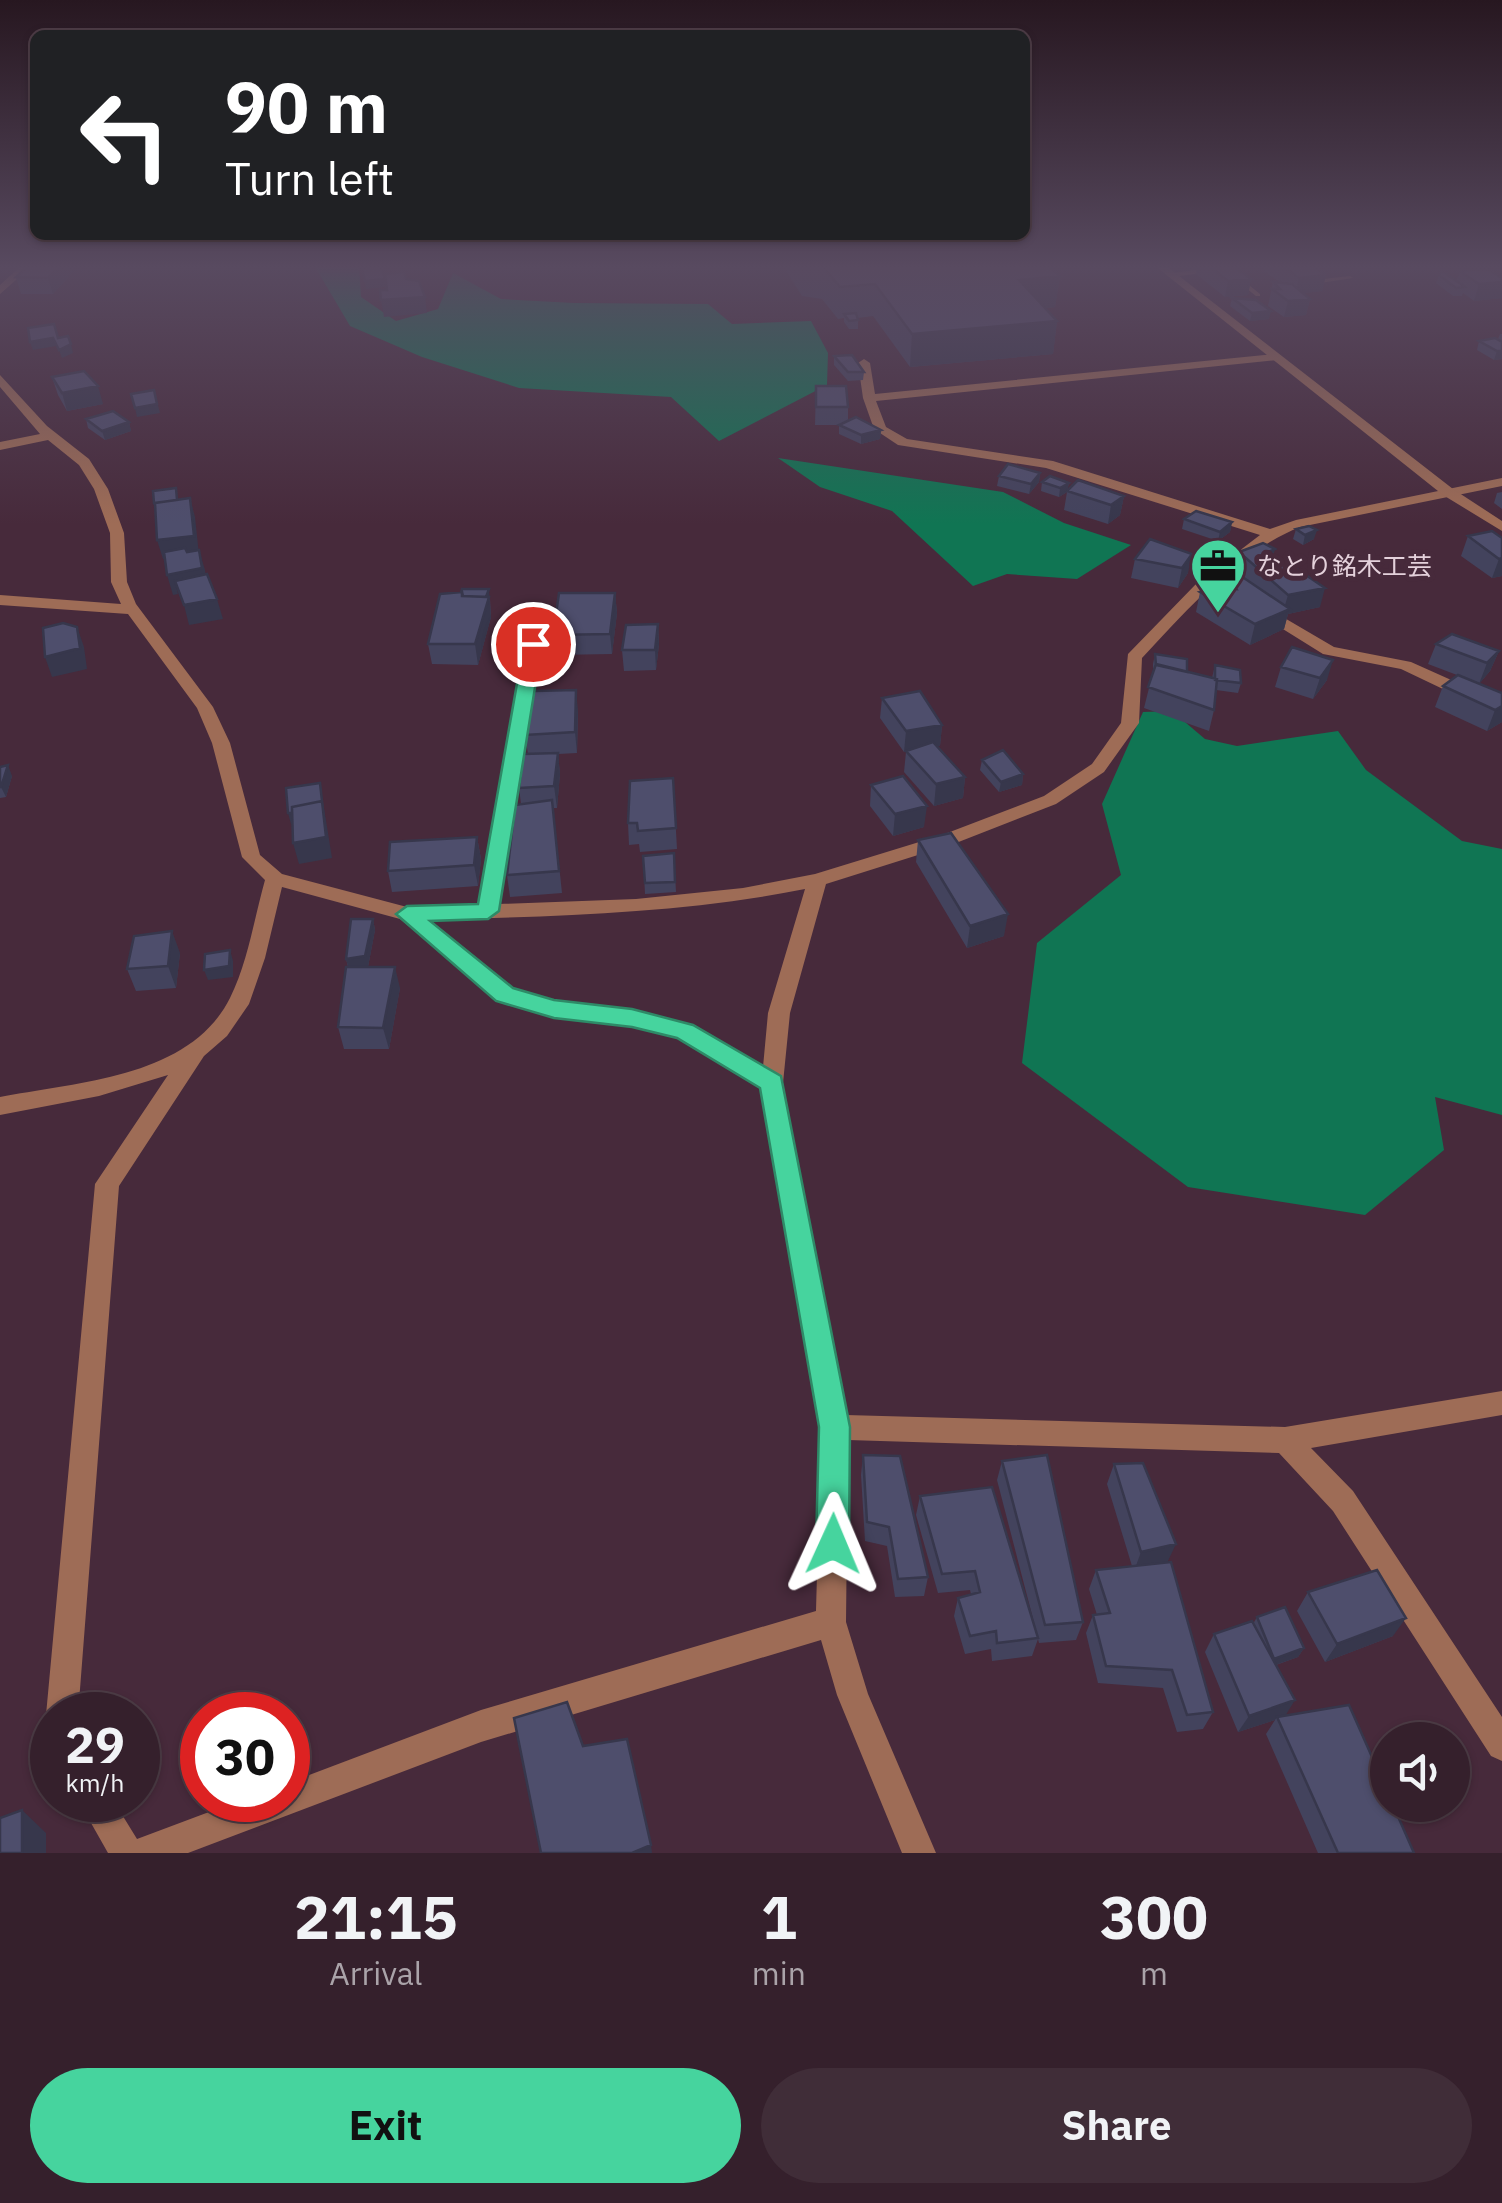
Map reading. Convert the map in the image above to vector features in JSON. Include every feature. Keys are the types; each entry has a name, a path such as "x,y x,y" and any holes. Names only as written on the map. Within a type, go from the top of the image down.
{"street":[{"path":"1266,351 1448,492 1502,527"},
{"path":"869,398 1274,358"},
{"path":"864,363 869,398 880,429 903,442 1048,464 1271,534"},
{"path":"0,378 50,436 84,462 101,489 117,533 119,582 133,610 206,706 221,744 251,857 275,879 407,914 636,906 743,896 818,880 948,839 1050,800 1098,768 1130,723 1134,657 1271,534 1296,524 1502,482"},
{"path":"0,446 50,436"},
{"path":"1245,597 1329,651 1404,666 1502,704"},
{"path":"0,600 133,610"},
{"path":"488,911 533,644"},
{"path":"64,1692 106,1184 194,1054 224,1028 239,1001 275,879"},
{"path":"818,880 778,1013 772,1082 835,1427 831,1622 853,1695 919,1853"},
{"path":"407,914 504,994 554,1009 632,1018 684,1031 772,1082"},
{"path":"0,1106 139,1076 194,1054"},
{"path":"835,1427 1285,1440 1502,1402"},
{"path":"1285,1440 1343,1501 1502,1745"},
{"path":"310,1791 481,1726 831,1622"},
{"path":"108,1822 127,1853"},
{"path":"144,1853 227,1822"}],"green space":[{"path":"409,351 828,353 827,385 719,441 671,397 519,388"},
{"path":"778,458 1003,492 1064,523 1131,545 1077,579 1007,574 973,586 892,511 820,487"},
{"path":"1172,711 1205,739 1237,746 1338,731 1366,770 1462,841 1502,849 1502,1115 1435,1097 1444,1150 1365,1215 1188,1187 1022,1063 1037,943 1121,875 1102,804 1143,712"}],"building":[{"path":"852,355 864,372 848,372 834,356"},
{"path":"84,371 98,386 62,393 52,377"},
{"path":"816,386 846,386 848,407 816,407"},
{"path":"154,390 157,404 135,408 131,394"},
{"path":"113,411 129,422 102,431 86,419"},
{"path":"856,417 881,430 861,435 839,425"},
{"path":"1008,464 1040,473 1031,484 999,476"},
{"path":"1050,476 1069,483 1060,488 1042,482"},
{"path":"1078,480 1124,496 1111,505 1067,491"},
{"path":"176,488 177,500 154,503 153,491"},
{"path":"190,498 194,536 157,540 155,503"},
{"path":"1196,511 1232,522 1220,532 1184,519"},
{"path":"1309,526 1317,530 1305,535 1296,529"},
{"path":"1492,531 1502,538 1499,559 1468,536"},
{"path":"1150,539 1192,554 1182,568 1135,559"},
{"path":"1263,543 1275,549 1262,555 1273,564 1291,565 1325,588 1288,595 1239,552"},
{"path":"185,548 187,552 199,550 202,568 167,575 164,552"},
{"path":"207,574 217,599 184,605 175,581"},
{"path":"1238,574 1290,609 1255,624 1200,592 1236,589 1226,578"},
{"path":"462,589 489,589 486,597 463,596"},
{"path":"462,592 462,596 489,597 475,644 428,644 440,594"},
{"path":"559,593 615,593 610,634 553,635"},
{"path":"63,623 77,627 80,648 45,657 43,628"},
{"path":"658,624 655,650 622,650 626,625"},
{"path":"1452,634 1499,651 1487,663 1436,644"},
{"path":"1292,647 1333,660 1320,678 1281,667"},
{"path":"1155,654 1187,659 1187,672 1156,665"},
{"path":"1156,664 1217,679 1214,710 1148,687"},
{"path":"1215,665 1240,670 1241,683 1215,680"},
{"path":"1458,675 1502,693 1502,706 1495,710 1443,686"},
{"path":"576,690 575,732 525,735 533,691"},
{"path":"920,691 942,725 906,731 882,698"},
{"path":"933,742 965,777 936,784 906,751"},
{"path":"1003,750 1023,774 1001,782 982,760"},
{"path":"558,753 554,786 519,788 523,754"},
{"path":"8,765 1,787 0,787 0,767"},
{"path":"903,776 927,806 895,814 871,785"},
{"path":"673,778 676,828 638,831 637,823 628,823 630,781"},
{"path":"320,783 322,801 292,807 292,813 288,813 286,788"},
{"path":"552,800 559,871 507,875 515,805"},
{"path":"322,801 326,837 293,843 292,807"},
{"path":"951,833 1008,914 970,926 918,840"},
{"path":"477,837 474,865 388,871 390,842"},
{"path":"674,853 675,882 645,883 643,856"},
{"path":"351,919 373,919 365,956 346,959"},
{"path":"172,931 168,966 127,969 134,936"},
{"path":"230,950 229,966 204,970 205,954"},
{"path":"346,967 395,967 383,1028 338,1027"},
{"path":"863,1455 900,1456 928,1577 898,1579 889,1527 867,1522"},
{"path":"1047,1455 1083,1622 1045,1625 1002,1461"},
{"path":"1143,1463 1176,1544 1141,1552 1114,1464"},
{"path":"992,1487 1038,1638 997,1643 996,1631 970,1636 958,1598 980,1592 975,1571 942,1574 920,1496"},
{"path":"1171,1562 1213,1712 1187,1715 1172,1670 1106,1666 1093,1615 1110,1613 1096,1570"},
{"path":"1377,1570 1406,1618 1337,1644 1308,1592"},
{"path":"1285,1607 1304,1648 1274,1659 1257,1617"},
{"path":"1252,1621 1295,1700 1249,1716 1214,1634"},
{"path":"567,1702 583,1746 627,1739 651,1845 632,1853 541,1853 514,1718"},
{"path":"1349,1705 1370,1752 1370,1822 1400,1822 1414,1853 1338,1853 1277,1717"},
{"path":"22,1810 22,1853 0,1853 0,1818"}],"place":[{"name":"なとり銘木工芸","path":"1218,615"}],"route":[{"path":"533,644 488,911 407,914 504,994 554,1009 632,1018 684,1031 772,1082 835,1427 833,1544"}]}
